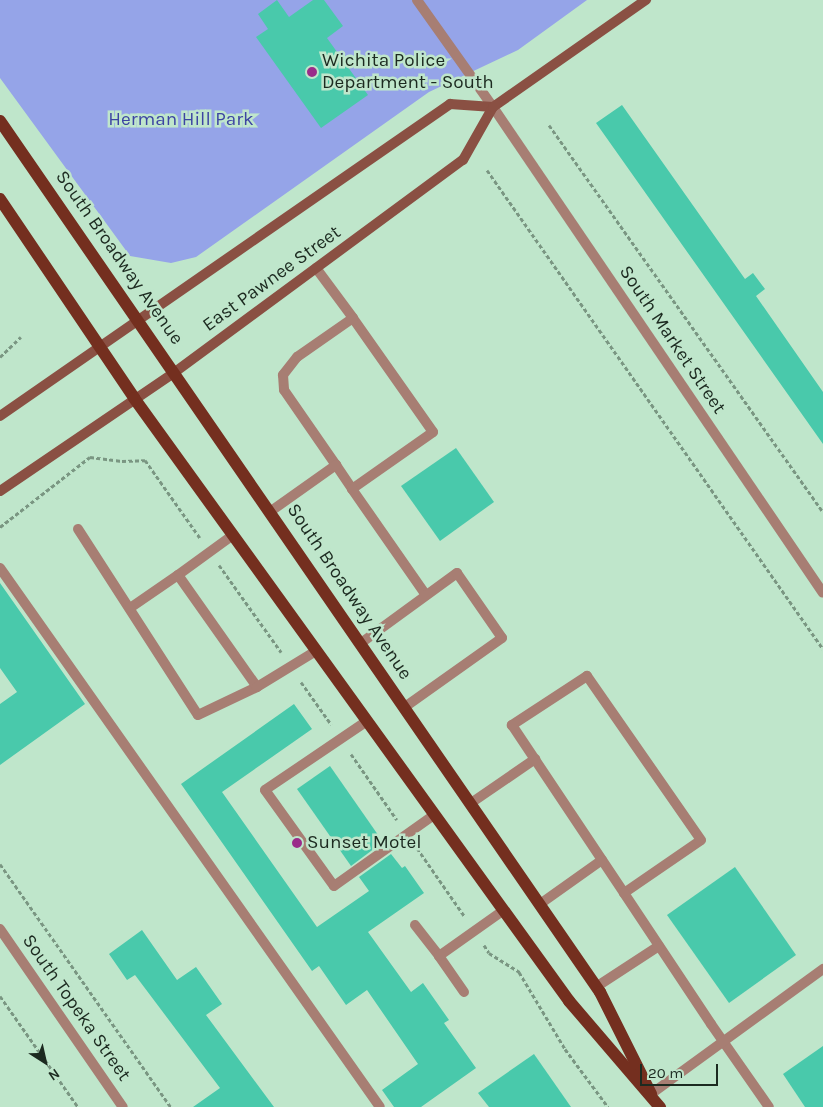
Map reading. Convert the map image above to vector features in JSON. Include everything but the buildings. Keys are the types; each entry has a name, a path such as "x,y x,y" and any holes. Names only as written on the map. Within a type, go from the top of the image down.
{"main road":[{"name":"East Pawnee Street","path":"0,491 134,398 175,372 463,160 493,107 646,0"},
{"path":"0,416 98,346 450,104 493,107"},
{"name":"South Broadway Avenue","path":"0,121 139,319 596,987 651,1094"},
{"name":"South Broadway Avenue","path":"0,199 134,398 569,1001 651,1094 660,1107"}],"street":[{"name":"South Market Street","path":"417,0 493,107 823,593"},
{"path":"316,268 433,432 352,489"},
{"path":"353,318 297,358 284,375 284,390 426,595"},
{"path":"271,511 336,464"},
{"path":"78,529 198,715 258,686 316,651"},
{"path":"130,608 233,535"},
{"path":"0,568 380,1107"},
{"path":"361,643 457,573 502,638 405,707"},
{"path":"178,575 258,686"},
{"path":"624,893 701,840 587,676 512,725 659,946 769,1107"},
{"path":"367,721 265,790 334,886 434,815"},
{"path":"471,803 535,759"},
{"path":"540,904 602,860"},
{"path":"438,956 504,910"},
{"path":"415,925 464,992"},
{"name":"South Topeka Street","path":"0,929 123,1107"},
{"path":"596,987 659,946"},
{"path":"651,1094 823,969"}],"path":[{"path":"549,125 823,512"},
{"path":"487,170 823,648"},
{"path":"0,358 21,338"},
{"path":"0,864 171,1107"},
{"path":"0,996 78,1107"}],"green space":[{"name":"Herman Hill Park","path":"0,0 587,0 518,50 429,92 196,257 171,263 130,256 0,78"}],"place":[{"name":"Wichita Police Department - South","path":"312,72"},
{"name":"Sunset Motel","path":"297,843"}]}
